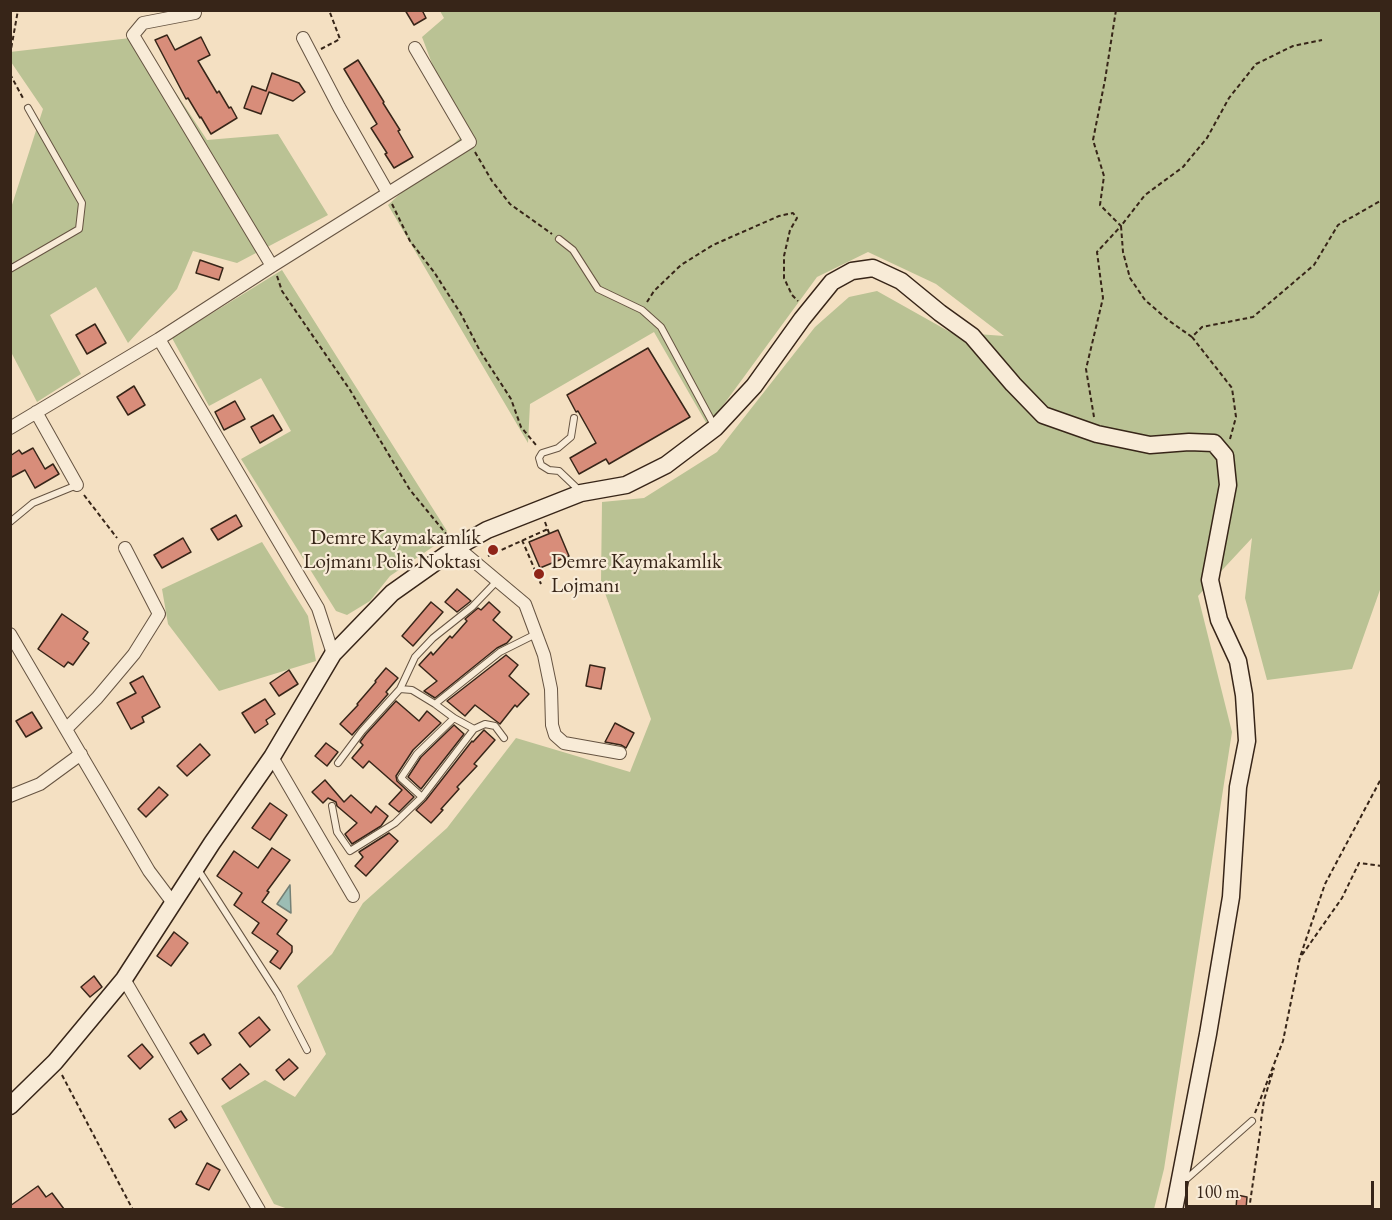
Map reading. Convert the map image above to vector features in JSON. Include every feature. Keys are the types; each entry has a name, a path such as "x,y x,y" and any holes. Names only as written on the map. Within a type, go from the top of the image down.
{"street":[{"path":"195,13 143,23 133,35 272,266"},
{"path":"303,38 388,193"},
{"path":"10,428 159,339 470,142 416,48"},
{"path":"10,1106 55,1062 124,979 196,867 273,757 333,654 392,593 457,547 488,530 581,493 626,485 666,465 715,428 754,386 832,282 852,271 873,268 901,280 940,314 972,336 1012,384 1043,415 1096,434 1150,445 1214,443 1225,456 1228,485 1210,580 1219,620 1238,661 1244,695 1247,741 1238,787 1231,897 1208,1034 1174,1209"},
{"path":"159,339 318,608 333,654"},
{"path":"36,412 77,485"},
{"path":"457,547 525,604 544,655 551,689 552,725 555,735 564,743 620,753"},
{"path":"66,729 97,698 134,654 159,614 125,548"},
{"path":"10,634 149,871 173,903"},
{"path":"10,796 40,784 81,754"},
{"path":"273,757 353,896"},
{"path":"124,979 259,1209"}],"lane":[{"path":"10,269 80,229 82,203 28,108"},
{"path":"559,239 573,250 598,289 642,310 661,327 715,428"},
{"path":"574,418 572,437 558,448 542,453 539,458 541,465 549,471 559,471 581,493"},
{"path":"10,522 33,503 77,485"},
{"path":"338,763 362,731 400,689 415,657 433,638 472,607 497,581"},
{"path":"435,704 500,652 536,633"},
{"path":"400,689 412,690 474,729"},
{"path":"422,797 401,778 417,754 454,718"},
{"path":"332,806 337,832 350,851 395,824 422,797 474,729 485,724 495,726 504,738"},
{"path":"196,867 278,994 307,1050"},
{"path":"1180,1185 1252,1121"}],"path":[{"path":"10,55 18,10"},
{"path":"312,55 340,39 329,10"},
{"path":"1116,10 1093,140 1104,176 1100,205 1121,226 1123,252 1130,278 1145,300 1192,337 1232,388 1236,417 1225,456"},
{"path":"1096,434 1086,369 1103,298 1097,252 1145,195 1183,166 1201,146 1229,98 1256,64 1293,46 1322,40"},
{"path":"10,74 28,108"},
{"path":"470,142 492,181 510,204 559,239"},
{"path":"388,193 410,241 434,272 461,314 480,351 511,399 521,427 542,453"},
{"path":"1192,337 1202,327 1253,317 1314,265 1338,225 1382,200"},
{"path":"642,310 654,291 681,265 713,245 779,216 793,213 797,218 790,230 784,256 784,278 792,295 801,304 811,308"},
{"path":"272,266 282,291 350,390 410,490 457,547"},
{"path":"77,485 125,548"},
{"path":"488,556 548,529"},
{"path":"522,540 541,584"},
{"path":"1252,1121 1283,1041 1300,957 1325,884 1382,777"},
{"path":"1300,957 1342,898 1359,863 1382,866"},
{"path":"1249,1209 1264,1100 1279,1050"},
{"path":"55,1062 133,1209"}],"green space":[{"path":"440,11 1381,11 1381,587 1352,669 1267,680 1245,598 1252,538 1198,596 1232,732 1164,1169 1154,1209 288,1209 274,1204 221,1106 265,1080 295,1097 326,1054 297,986 332,954 363,903 447,828 516,738 630,772 651,719 601,582 602,502 644,498 717,452 815,327 849,297 877,291 950,332 1004,336 936,284 868,252 817,277 708,426 654,332 530,404 528,443 388,205 460,138 422,37 444,18"},
{"path":"139,37 207,140 278,134 328,215 237,263 193,251 177,289 128,343 96,287 50,315 81,374 37,402 11,352 10,211 43,109 11,62 10,52"},
{"path":"282,270 447,531 437,544 390,576 370,601 347,615 336,611 241,459 291,431 261,378 209,406 172,338"},
{"path":"262,542 308,616 316,661 219,691 168,624 162,589"}],"water":[{"path":"290,885 291,913 277,904"}],"building":[{"path":"405,10 422,10 426,18 414,25"},
{"path":"167,35 175,50 201,37 210,55 198,61 217,93 219,91 237,118 211,134 188,98 186,99 155,40"},
{"path":"358,60 400,130 398,131 413,157 394,168 371,128 377,124 344,69"},
{"path":"272,73 299,83 305,92 293,101 269,92 261,114 244,108 252,86 266,91"},
{"path":"200,260 223,268 219,280 196,273"},
{"path":"95,324 106,343 87,354 76,335"},
{"path":"648,348 690,417 609,464 606,459 579,474 570,458 596,443 567,395"},
{"path":"134,386 145,405 128,415 117,397"},
{"path":"235,401 245,419 224,430 215,412"},
{"path":"273,415 282,430 260,443 251,427"},
{"path":"33,448 45,469 53,464 59,474 35,488 25,470 10,478 10,456 19,450 22,454"},
{"path":"236,515 242,526 218,540 211,529"},
{"name":"Demre Kaymakamlık Lojmanı","path":"558,530 569,556 540,568 529,542"},
{"path":"183,538 191,552 162,568 154,555"},
{"path":"457,589 471,601 457,612 445,602"},
{"path":"431,602 443,612 413,646 402,636"},
{"path":"489,602 500,612 493,620 512,637 435,698 424,691 437,681 419,665 431,652 433,655 450,636 452,638 467,621 465,619 478,608 481,610"},
{"path":"62,614 88,632 83,639 89,643 73,665 68,662 64,667 38,649"},
{"path":"506,655 518,665 509,676 529,694 517,707 515,705 500,724 475,705 465,716 447,701"},
{"path":"590,665 605,668 601,689 586,686"},
{"path":"386,668 398,678 386,692 388,694 352,735 340,724 358,705"},
{"path":"289,670 298,684 279,696 270,683"},
{"path":"143,676 160,707 142,717 144,722 131,729 117,703 136,693 130,683"},
{"path":"265,699 275,714 266,720 268,724 255,733 242,713"},
{"path":"396,701 419,721 427,711 441,723 413,750 396,776 397,781 414,797 399,812 389,804 402,790 369,761 363,768 352,758 363,745 360,742 366,734"},
{"path":"32,712 42,728 26,737 16,721"},
{"path":"615,723 634,733 626,748 605,742"},
{"path":"454,725 464,734 421,789 408,777 421,757"},
{"path":"484,730 495,740 474,764 477,766 457,787 459,789 431,823 416,810 472,741"},
{"path":"326,743 338,752 327,766 315,756"},
{"path":"200,744 210,755 187,776 177,766"},
{"path":"325,780 344,802 351,795 371,813 376,806 388,816 381,826 352,844 345,834 357,823 337,806 336,802 328,798 323,803 312,792"},
{"path":"159,787 168,795 146,817 138,809"},
{"path":"270,803 287,815 270,840 252,828"},
{"path":"389,833 398,841 366,876 355,866 363,857 359,852"},
{"path":"272,848 290,860 267,891 269,892 262,902 287,920 277,934 292,946 292,952 280,969 270,962 278,951 252,933 259,923 234,905 242,893 217,876 234,851 258,868"},
{"path":"174,932 188,943 171,966 157,956"},
{"path":"94,976 102,987 90,997 81,987"},
{"path":"259,1017 270,1030 250,1047 239,1033"},
{"path":"204,1034 211,1045 198,1054 190,1043"},
{"path":"142,1044 153,1057 140,1069 128,1056"},
{"path":"289,1059 298,1068 284,1080 276,1070"},
{"path":"240,1064 249,1074 230,1089 222,1079"},
{"path":"181,1111 187,1120 175,1128 169,1119"},
{"path":"207,1163 220,1170 209,1190 196,1184"},
{"path":"38,1186 46,1197 52,1193 64,1209 10,1209 10,1206"},
{"path":"1237,1195 1247,1197 1246,1209 1236,1209"}],"place":[{"name":"Demre Kaymakamlık Lojmanı Polis Noktası","path":"493,550"},
{"name":"Demre Kaymakamlık Lojmanı","path":"539,574"}]}
